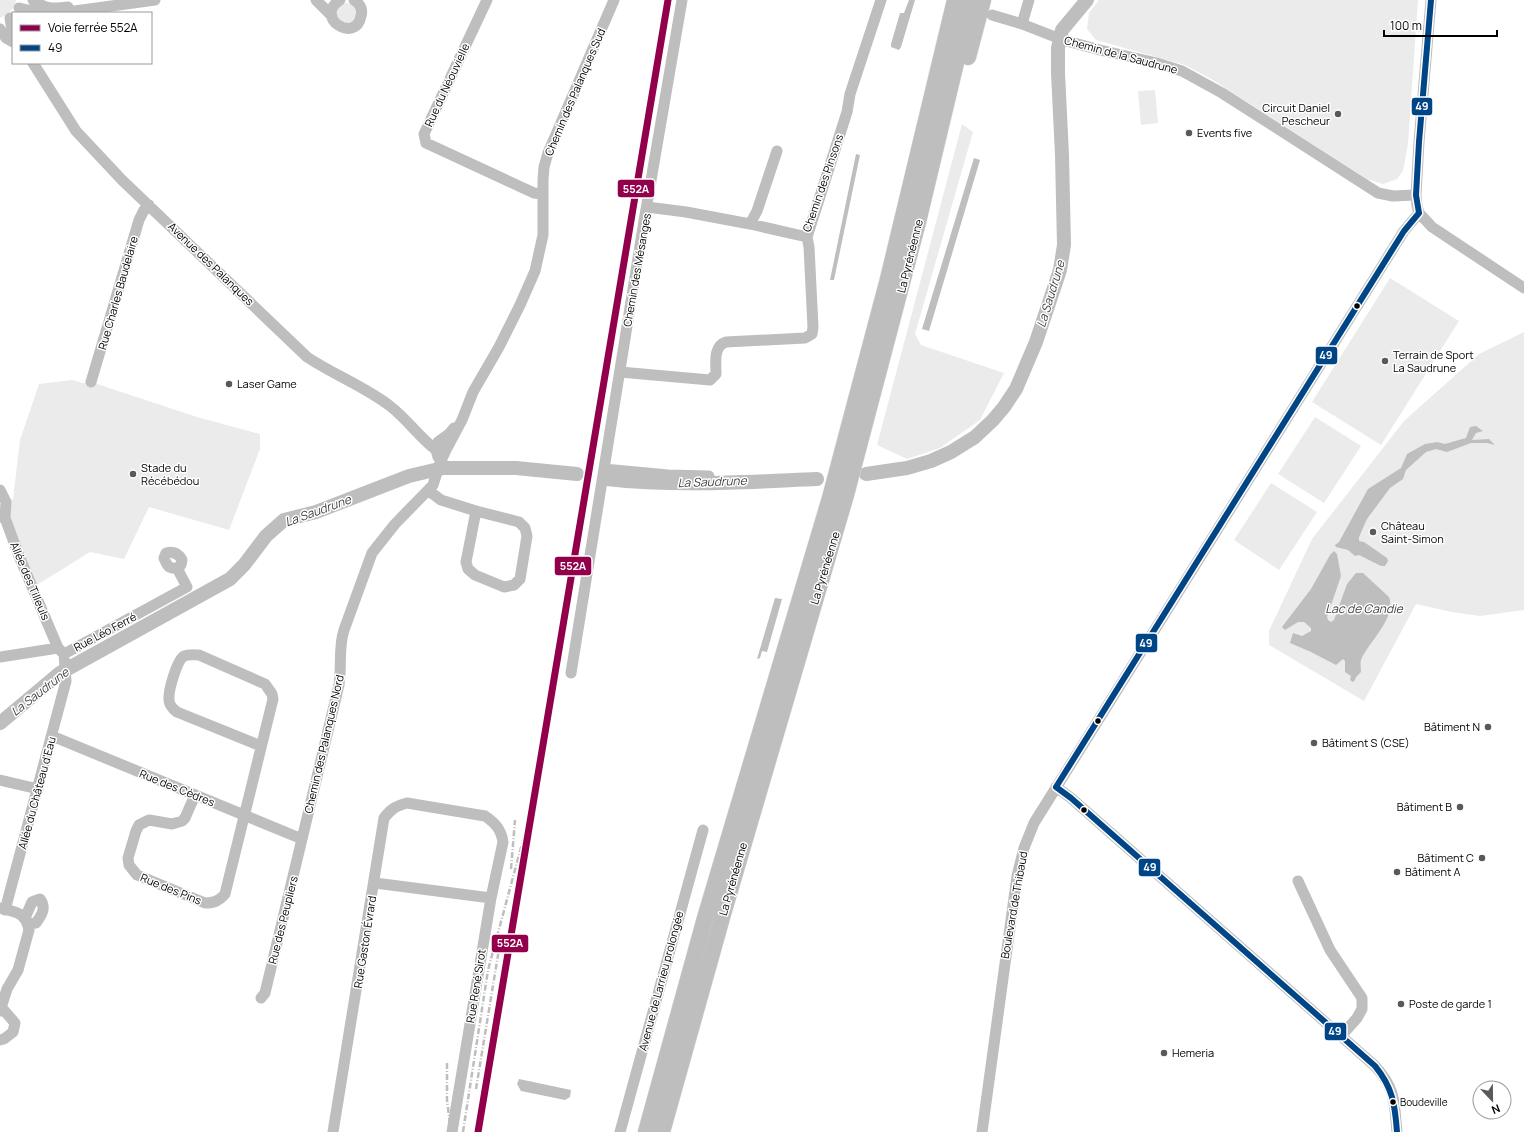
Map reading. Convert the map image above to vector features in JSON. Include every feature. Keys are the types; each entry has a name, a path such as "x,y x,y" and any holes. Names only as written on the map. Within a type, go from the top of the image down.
{"highway":[{"path":"898,234 893,224 945,0"},
{"name":"La Pyrénéenne","path":"646,1132 703,926 830,498 898,234 955,0"},
{"name":"La Pyrénéenne","path":"662,1132 718,928 846,495 916,230 971,0"},
{"path":"942,125 954,111 983,0"}],"street":[{"path":"32,0 40,6 46,8 72,6 102,7"},
{"path":"67,12 155,0"},
{"path":"318,0 331,2 339,0"},
{"path":"318,0 337,24 345,28 350,28 361,19 361,9 358,2"},
{"path":"332,16 333,8 339,0"},
{"name":"Rue du Néouvielle","path":"487,0 424,134 426,143 534,193 542,194"},
{"name":"Chemin des Palanques Sud","path":"440,448 462,420 473,392 499,347 535,272 543,235 542,194 544,167 548,154 614,0"},
{"name":"Chemin des Mésanges","path":"571,673 682,0"},
{"name":"Chemin des Pinsons","path":"647,207 686,212 750,224 806,237 881,0"},
{"path":"1022,24 1029,0"},
{"path":"1431,0 1416,195 1420,213 1432,227 1441,234 1524,288"},
{"name":"Chemin de la Saudrune","path":"992,15 1022,24 1059,39 1182,71 1222,93 1378,193 1392,196 1416,195"},
{"path":"0,29 6,38 12,41"},
{"name":"Avenue des Palanques","path":"34,64 76,131 122,180 307,357 324,369 374,395 390,407 419,434 423,440 440,448"},
{"path":"750,224 757,211 777,151"},
{"name":"Rue Charles Baudelaire","path":"91,382 139,220 144,210 149,205"},
{"name":"Boulevard de Thibaud","path":"982,1132 1017,876 1024,848 1034,823 1404,231 1420,213"},
{"path":"620,372 710,380 716,374 717,352 718,346 721,343 805,338 812,334 813,327 809,254 808,241 806,237"},
{"name":"Chemin des Palanques Nord","path":"302,839 340,681 340,641 372,553 395,524 434,485 440,463 440,448"},
{"path":"604,469 668,475 709,476"},
{"name":"Allée des Tilleuls","path":"0,490 6,502 2,518 62,655 66,676"},
{"path":"429,491 441,500 519,522 525,528 527,536 520,579 514,585 504,588 475,575 468,569 466,562 476,511"},
{"name":"Rue Léo Ferré","path":"0,657 62,655 187,587 177,568"},
{"name":"Rue des Pins","path":"195,795 186,818 182,821 172,824 149,820 139,825 128,858 129,865 137,875 205,903 212,903 219,900 225,894 273,699 270,689 266,684 199,656 190,654 182,657 177,664 169,694 168,701 172,707 177,712 261,746"},
{"name":"Allée du Château d'Eau","path":"2,909 38,789 66,681 66,676"},
{"name":"Rue des Cèdres","path":"52,736 302,839"},
{"path":"0,780 38,789"},
{"path":"1056,787 1071,798 1375,1066 1388,1082 1392,1092 1397,1132"},
{"name":"Rue Gaston Évrard","path":"333,1132 384,818 391,809 398,805 407,803 446,810"},
{"name":"Rue René Sirot","path":"446,810 485,816 499,828 503,842 491,898 452,1132"},
{"name":"Avenue de Larrieu prolongée","path":"620,1132 703,830"},
{"name":"Rue des Peupliers","path":"260,998 265,993 302,839"},
{"path":"1298,881 1330,950 1362,998 1362,1009 1357,1018 1341,1036"},
{"path":"374,883 491,898"},
{"path":"0,1040 4,1039 13,1032 15,1023 1,1010 8,989 18,970 29,930 26,921 19,913 2,909"}],"shaded area":[{"path":"0,0 16,0 10,11 0,18"},
{"name":"Circuit Daniel Pescheur","path":"1099,0 1418,0 1408,144 1403,171 1397,179 1383,184 1367,179 1213,80 1185,65 1096,40 1087,29 1089,13"},
{"path":"347,3 354,6 357,13 354,20 347,23 340,20 337,13 340,6"},
{"path":"1155,90 1158,123 1141,125 1138,91"},
{"path":"962,124 973,132 915,334 921,345 1004,373 980,420 940,448 907,459 877,445"},
{"name":"Terrain de Sport La Saudrune","path":"1390,278 1459,321 1381,445 1312,402"},
{"path":"1524,332 1524,610 1480,616 1452,612 1416,604 1364,701 1269,645 1269,631 1312,539 1404,421 1479,354"},
{"name":"Stade du Récébédou","path":"72,380 83,383 91,382 197,417 260,434 260,449 229,530 149,507 124,559 90,552 32,588 5,518 6,502 13,499 20,440 39,384"},
{"path":"1315,417 1361,446 1324,503 1278,474"},
{"path":"1271,483 1317,512 1279,570 1234,540"}],"water":[{"path":"909,0 915,0 899,50 891,47 891,44 900,13 904,13"},
{"path":"856,154 860,155 834,280 830,280"},
{"path":"974,158 980,160 929,331 922,329"},
{"path":"1476,426 1483,431 1476,433 1472,440 1489,439 1495,445 1487,443 1471,443 1447,452 1436,449 1426,452 1406,470 1403,479 1390,488 1367,519 1359,537 1359,541 1364,542 1387,558 1388,561 1385,566 1381,566 1359,555 1355,556 1348,550 1336,547 1335,545 1339,542 1368,489 1401,468 1407,454 1425,444 1437,442 1445,444 1466,438 1470,427"},
{"name":"Lac de Candie","path":"1334,551 1337,554 1341,576 1327,617 1328,620 1331,622 1334,620 1347,584 1356,573 1363,573 1389,597 1389,613 1386,621 1361,660 1361,672 1353,682 1350,680 1351,676 1345,672 1345,661 1343,659 1336,665 1290,643 1293,633 1302,636 1311,631 1311,628 1304,622 1298,622 1285,630 1282,627 1311,589 1330,555"},
{"path":"775,598 782,599 767,652 762,651 760,658 757,659"},
{"path":"519,1079 571,1090 570,1097 565,1100 521,1091 517,1084"}],"waterway":[{"name":"La Saudrune","path":"866,474 907,468 931,461 951,452 975,437 993,420 1016,389 1036,342 1060,270 1064,245 1058,48 1062,30 1087,0"},
{"name":"La Saudrune","path":"0,723 60,673 230,579 244,565 266,536 284,520 316,512 409,476 443,468 516,468 577,474"},
{"name":"La Saudrune","path":"607,479 660,483 817,479"}],"railway":[{"path":"463,1132 488,970 533,803"},
{"path":"511,869 515,820"},
{"path":"476,1089 499,949"},
{"path":"447,1063 447,1100 451,1132"}],"rail line":[{"name":"552A","path":"478,1132 668,0"}],"transit line":[{"name":"49","path":"1419,213 1416,195 1431,0"},
{"name":"49","path":"1056,787 1404,231 1419,213"},
{"name":"49","path":"1056,787 1071,798 1375,1066 1386,1082 1392,1097 1397,1132"}],"place":[{"name":"Circuit Daniel Pescheur","path":"1338,114"},
{"name":"Events five","path":"1189,133"},
{"name":"Terrain de Sport La Saudrune","path":"1385,361"},
{"name":"Laser Game","path":"229,384"},
{"name":"Stade du Récébédou","path":"133,474"},
{"name":"Château Saint-Simon","path":"1373,532"},
{"name":"Bâtiment N","path":"1488,727"},
{"name":"Bâtiment S (CSE)","path":"1314,743"},
{"name":"Bâtiment B","path":"1460,807"},
{"name":"Bâtiment C","path":"1482,858"},
{"name":"Bâtiment A","path":"1397,872"},
{"name":"Poste de garde 1","path":"1401,1004"},
{"name":"Hemeria","path":"1164,1053"},
{"name":"Boudeville","path":"1393,1102"}]}
